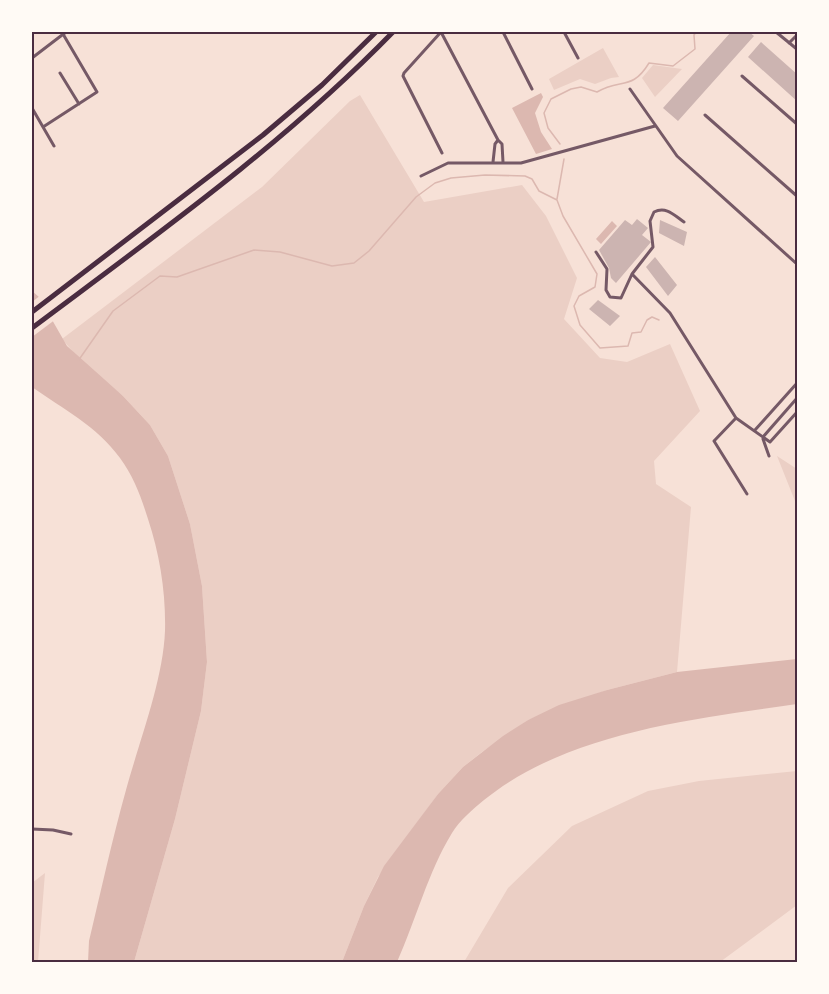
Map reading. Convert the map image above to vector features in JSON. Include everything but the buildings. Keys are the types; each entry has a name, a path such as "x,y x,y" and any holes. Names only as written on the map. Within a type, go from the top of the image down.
{"highway":[{"path":"32,312 263,135 322,85 376,32"},
{"path":"32,328 224,184 323,100 393,32"}],"street":[{"path":"442,153 403,76 441,32 502,144 503,162"},
{"path":"503,32 532,89"},
{"path":"564,32 578,58"},
{"path":"776,32 798,50"},
{"path":"32,58 64,33 97,92 43,127"},
{"path":"789,43 798,34"},
{"path":"60,73 79,104"},
{"path":"742,76 798,125"},
{"path":"630,89 677,156 798,265"},
{"path":"32,108 54,146"},
{"path":"705,115 798,197"},
{"path":"421,176 448,163 521,163 654,126"},
{"path":"493,162 495,144 498,140"},
{"path":"596,252 607,269 606,290 610,297 621,298 632,274 653,248 650,221 654,213 658,210 669,211 684,222"},
{"path":"632,274 670,314 736,418 771,442 798,411"},
{"path":"755,430 798,382"},
{"path":"763,437 798,397"},
{"path":"736,418 714,441 747,494"},
{"path":"763,437 769,456"},
{"path":"32,829 71,834"}],"shaded area":[{"path":"603,48 619,77 595,84 580,79 554,90 549,79"},
{"path":"653,65 682,69 655,97 642,78"},
{"path":"541,93 543,97 535,113 541,132 552,149 536,154 512,108"},
{"path":"360,95 424,202 522,185 546,216 577,278 564,319 600,358 627,362 670,344 700,411 654,461 656,484 691,507 677,672 607,690 528,720 463,767 438,794 378,877 342,962 134,962 175,819 201,711 207,662 202,586 190,524 168,456 150,425 123,396 81,361 62,339 262,187 350,101"},
{"path":"612,221 617,226 601,244 596,239"},
{"path":"32,291 39,297 67,346 123,396 150,425 168,456 190,524 202,586 207,662 201,711 175,819 134,962 88,962 89,941 111,847 160,670 165,631 161,575 156,546 143,503 125,465 101,436 32,387"},
{"path":"777,456 797,469 797,506"},
{"path":"797,659 797,704 675,723 633,732 554,758 517,777 484,800 462,819 452,833 429,880 397,962 342,962 364,906 384,866 438,794 463,767 503,736 528,720 559,705 607,690 677,672"},
{"path":"797,771 797,905 720,962 464,962 508,888 572,826 648,791 699,781"},
{"path":"45,873 38,962 32,962 32,883"}],"pier":[{"path":"41,295 51,306 56,319 32,337 32,302"}],"waterway":[{"path":"560,144 548,128 544,113 551,99 571,89 581,87 597,92 631,81 643,72 649,63 673,66 695,49 694,35 696,32"},
{"path":"557,199 564,159"},
{"path":"78,361 113,311 160,276 177,277 254,250 280,252 332,266 354,263 369,251 416,197 435,183 451,178 485,175 525,176 532,179 539,191 557,200 563,216 597,274 595,287 579,296 574,306 580,325 600,348 628,346 632,333 641,332 647,320 652,317 659,320"}]}
